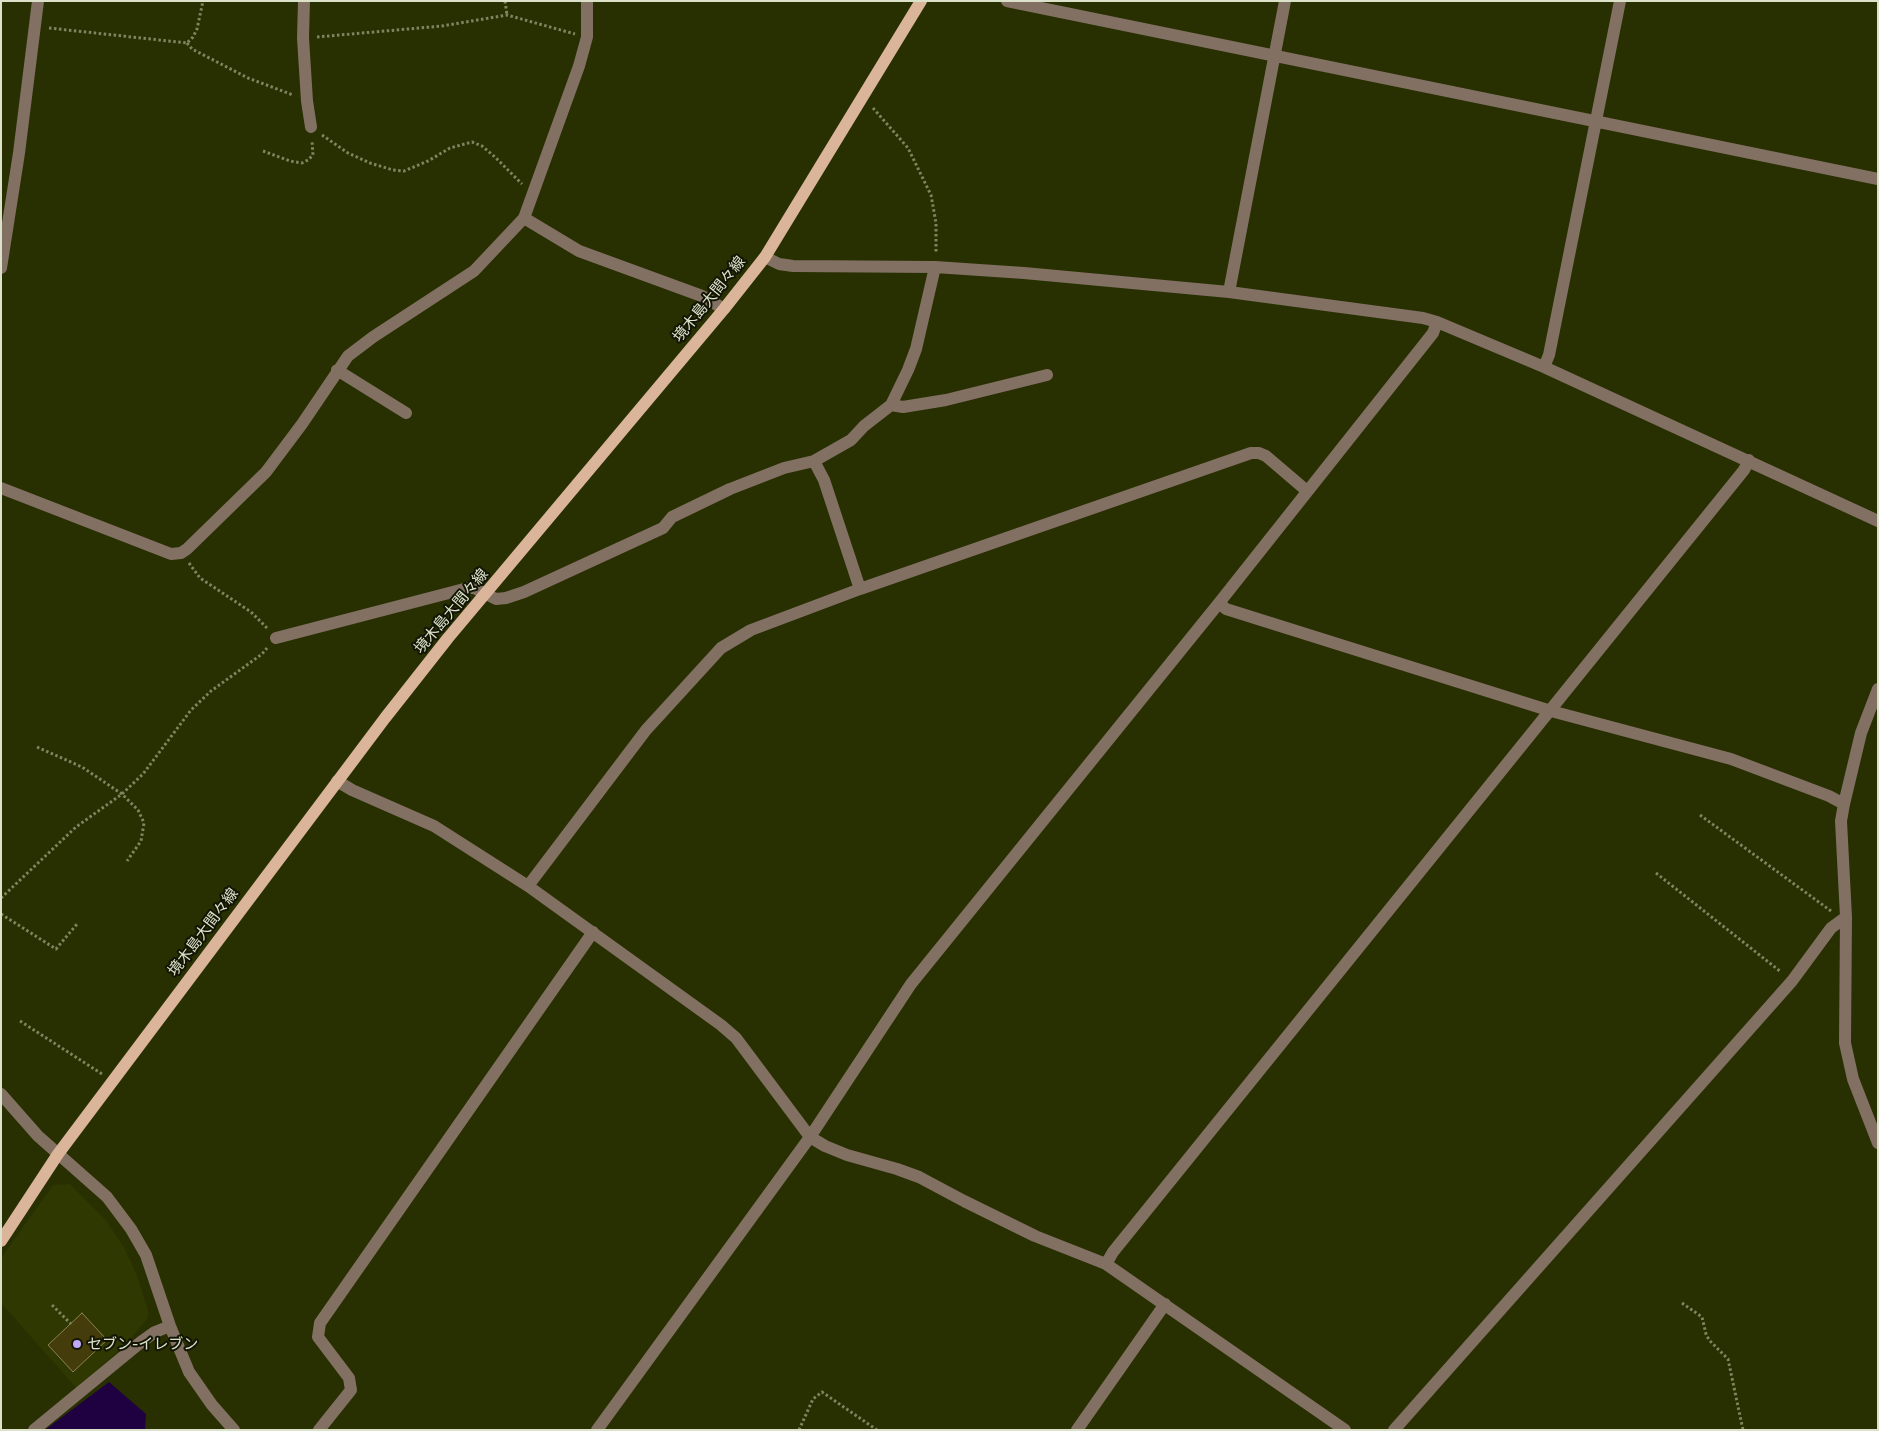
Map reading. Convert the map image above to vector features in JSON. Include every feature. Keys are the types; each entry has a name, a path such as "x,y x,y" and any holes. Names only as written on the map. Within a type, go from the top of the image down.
{"main road":[{"name":"境木島大間々線","path":"1,1241 58,1154 112,1081 448,638 724,309 765,256 921,1"}],"street":[{"path":"1,268 19,153 38,1"},
{"path":"304,1 303,38 307,101 311,128"},
{"path":"1,488 171,554 181,553 187,549 266,472 302,424 348,356 361,345 474,271 524,218 580,66 587,38 587,1"},
{"path":"1007,1 1878,179"},
{"path":"1229,292 1285,1"},
{"path":"1544,367 1549,355 1620,1"},
{"path":"524,218 580,250 702,296 724,309"},
{"path":"765,256 779,264 792,266 935,267 1024,273 1229,292 1389,312 1437,322 1544,367 1878,521"},
{"path":"276,638 468,588 474,588 496,599 506,598 524,592 663,528 672,517 730,489 784,468 814,461 851,440 864,426 891,405 916,349 935,267"},
{"path":"597,1430 810,1137 911,984 1219,603 1433,333 1437,322"},
{"path":"337,370 406,413"},
{"path":"891,405 903,407 946,400 1047,375"},
{"path":"528,886 646,730 721,648 734,639 770,622 860,589 1251,453 1259,453 1266,456 1307,491"},
{"path":"1106,1264 1119,1244 1744,470 1749,460"},
{"path":"814,461 824,480 860,589"},
{"path":"1219,603 1226,609 1551,711 1731,759 1830,796 1844,804"},
{"path":"1878,689 1861,734 1844,804 1841,837 1846,917 1845,1043 1854,1078 1878,1143"},
{"path":"337,782 434,826 528,886 720,1024 736,1038 810,1137 825,1146 847,1155 919,1177 972,1206 1035,1236 1106,1264 1345,1430"},
{"path":"1394,1430 1792,981 1831,928 1846,917"},
{"path":"319,1430 351,1390 349,1378 318,1337 320,1323 593,932"},
{"path":"1,1094 38,1136 107,1197 140,1243 189,1372 212,1405 234,1430"},
{"path":"1077,1430 1165,1304"},
{"path":"34,1430 141,1342 155,1332 170,1326"}],"path":[{"path":"187,43 197,29 203,1"},
{"path":"505,1 508,16"},
{"path":"303,38 442,26 508,16 587,38"},
{"path":"34,27 187,43 192,49 248,78 307,101"},
{"path":"862,97 888,123 908,148 931,195 936,223 935,267"},
{"path":"311,128 348,154 393,170 404,171 428,161 450,148 472,142 482,146 528,190 534,193"},
{"path":"263,151 290,161 302,163 313,155 311,128"},
{"path":"1,898 76,828 122,794 155,760 191,710 217,687 262,654 276,638 250,612 200,578 181,553"},
{"path":"36,747 82,767 122,794 138,810 144,824 141,841 128,862"},
{"path":"1700,815 1836,916 1831,928"},
{"path":"1656,873 1792,981"},
{"path":"1,914 56,949 77,924"},
{"path":"20,1021 112,1081"},
{"path":"1682,1303 1702,1317 1708,1340 1728,1359 1743,1430"},
{"path":"52,1305 71,1324"},
{"path":"799,1430 813,1399 822,1392 878,1430"}],"shaded area":[{"path":"70,1184 105,1219 124,1247 137,1275 148,1310 148,1318 126,1344 76,1388 1,1303 1,1258 53,1185"},
{"path":"109,1382 146,1414 145,1430 45,1430"}],"building":[{"path":"82,1313 107,1340 73,1372 48,1345"}],"place":[{"name":"セブン-イレブン","path":"77,1344"}]}
